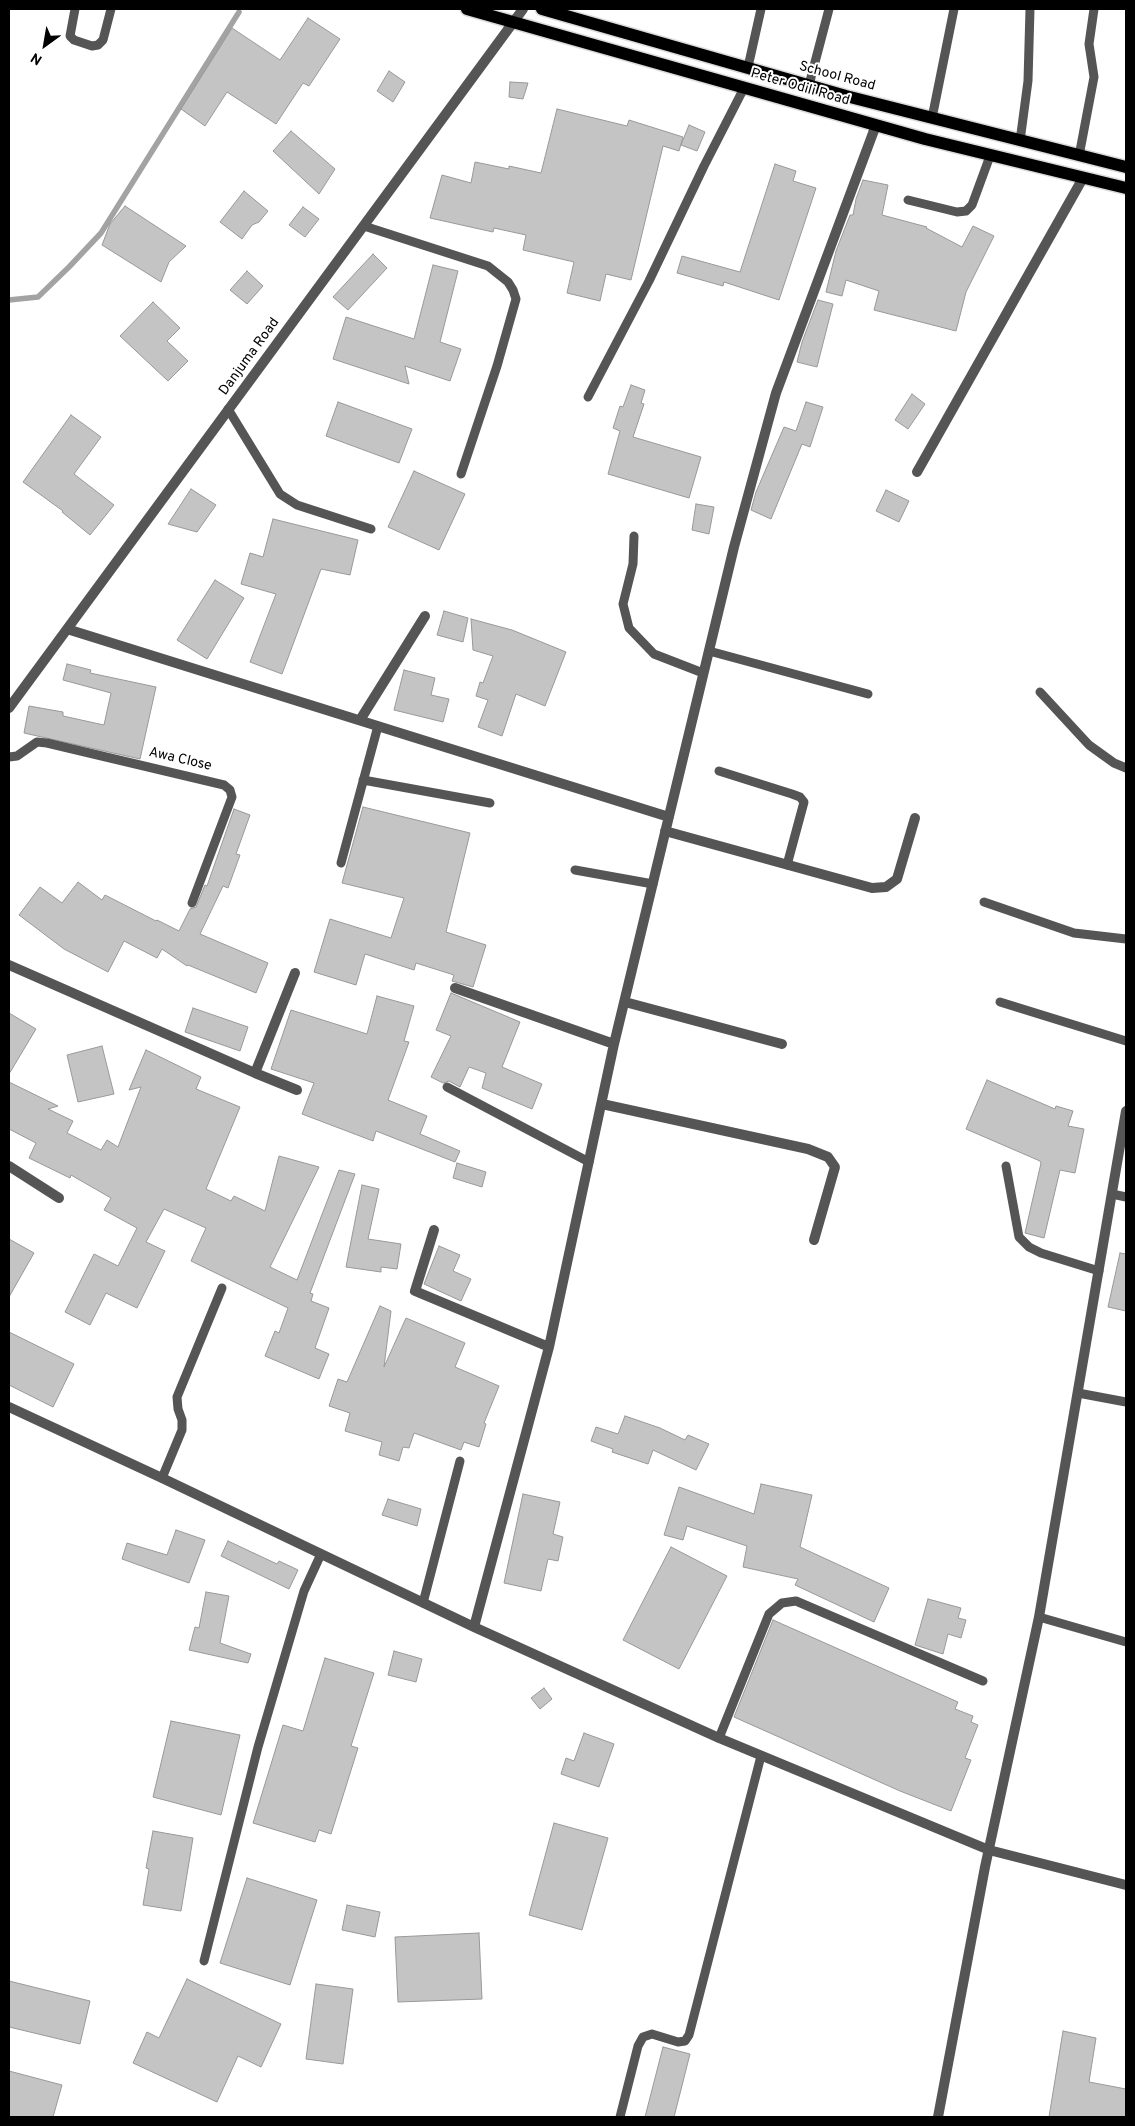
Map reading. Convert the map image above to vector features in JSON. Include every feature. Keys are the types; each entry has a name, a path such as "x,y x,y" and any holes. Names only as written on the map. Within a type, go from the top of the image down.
{"main road":[{"name":"Peter Odili Road","path":"467,9 990,156 1126,188"},
{"name":"School Road","path":"542,9 809,85 1126,167"}],"street":[{"name":"Danjuma Road","path":"9,708 524,9"},
{"path":"474,1627 549,1347 614,1044 734,547 776,393 876,125"},
{"path":"917,472 1083,178"},
{"path":"360,720 425,616"},
{"path":"67,629 669,817"},
{"path":"665,831 872,888 886,887 897,879 915,818"},
{"path":"9,965 297,1090"},
{"path":"255,1073 295,973"},
{"path":"455,988 614,1044"},
{"path":"625,1002 782,1044"},
{"path":"602,1104 808,1149 828,1157 835,1167 814,1240"},
{"path":"938,2117 984,1867 1039,1617 1126,1111"},
{"path":"9,1166 59,1198"},
{"path":"434,1230 415,1291 549,1347"},
{"path":"9,1407 474,1627 761,1756 989,1850 1126,1885"}],"lane":[{"path":"75,9 70,36 74,40 92,46 98,45 103,40 111,9"},
{"path":"748,68 761,9"},
{"path":"809,85 829,9"},
{"path":"932,118 954,9"},
{"path":"1020,141 1028,81 1030,9"},
{"path":"1079,156 1094,77 1089,44 1094,9"},
{"path":"588,397 649,281 744,88"},
{"path":"908,200 957,212 966,210 972,205 990,156"},
{"path":"364,226 488,266 508,282 513,290 516,299 497,366 461,474"},
{"path":"228,409 280,494 297,505 371,529"},
{"path":"634,536 633,564 623,604 629,628 654,654 703,673"},
{"path":"709,651 868,694"},
{"path":"1040,692 1089,746 1114,763 1126,768"},
{"path":"341,863 378,726"},
{"name":"Awa Close","path":"9,757 17,756 37,742 47,743 224,785 230,790 232,797 192,903"},
{"path":"719,770 800,797 804,802 787,865"},
{"path":"364,780 490,803"},
{"path":"575,870 653,884"},
{"path":"984,902 1074,933 1126,939"},
{"path":"1000,1002 1126,1041"},
{"path":"447,1087 589,1162"},
{"path":"1006,1166 1018,1237 1029,1247 1041,1253 1099,1272"},
{"path":"1112,1194 1126,1197"},
{"path":"162,1478 182,1430 177,1397 222,1288"},
{"path":"1078,1393 1126,1402"},
{"path":"424,1603 460,1461"},
{"path":"204,1961 258,1748 304,1591 321,1554"},
{"path":"719,1738 769,1614 782,1603 796,1601 984,1681"},
{"path":"1039,1617 1126,1642"},
{"path":"620,2117 638,2046 644,2038 652,2034 678,2042 685,2041 689,2034 761,1756"}],"building":[{"path":"308,18 340,39 309,86 303,83 276,124 227,92 205,126 181,109 232,28 280,60"},
{"path":"389,71 405,82 393,102 377,91"},
{"path":"510,82 528,83 523,99 509,97"},
{"path":"557,109 627,126 629,120 683,137 679,151 663,146 631,280 606,274 600,301 567,293 574,262 523,250 526,235 494,228 493,232 430,218 442,175 471,183 475,162 509,169 509,166 541,173"},
{"path":"689,125 705,132 697,151 681,145"},
{"path":"291,131 335,169 319,194 273,151"},
{"path":"775,164 796,171 793,181 816,188 779,300 724,282 723,286 677,273 682,256 740,272"},
{"path":"863,180 888,185 882,215 927,227 962,247 973,226 994,236 966,292 956,331 874,310 879,291 846,280 842,296 826,292 836,251 850,215 853,215 856,199"},
{"path":"244,191 268,211 259,222 252,225 242,239 220,222"},
{"path":"125,206 186,246 169,262 161,282 102,245 110,224"},
{"path":"303,207 319,219 305,237 289,225"},
{"path":"373,254 387,268 348,310 333,297"},
{"path":"433,265 458,271 440,342 461,349 450,381 405,366 409,384 333,359 346,317 414,339"},
{"path":"247,271 263,286 247,304 230,290"},
{"path":"818,300 833,304 817,367 797,362 802,342"},
{"path":"153,302 180,328 167,341 188,361 168,381 120,336"},
{"path":"631,385 645,390 641,403 644,404 633,437 701,457 689,498 608,474 620,431 613,428 620,406 623,407"},
{"path":"912,394 925,404 908,429 895,420"},
{"path":"338,402 412,429 399,463 326,436"},
{"path":"806,402 823,407 810,447 802,444 771,519 751,510 756,492 784,427 796,431"},
{"path":"71,415 101,437 74,474 114,505 90,535 63,511 23,482"},
{"path":"414,471 465,494 439,550 388,527"},
{"path":"191,489 216,505 197,532 168,524"},
{"path":"886,490 909,501 899,522 876,511"},
{"path":"696,504 714,507 709,534 692,530"},
{"path":"273,519 358,540 350,575 321,569 282,674 250,662 276,594 241,584 250,553 263,557"},
{"path":"215,580 244,598 207,659 177,640"},
{"path":"444,611 468,618 463,642 437,635"},
{"path":"471,619 512,630 566,652 545,706 516,694 502,736 478,727 488,700 476,696 480,682 483,683 493,656 473,650"},
{"path":"67,664 91,670 90,673 156,687 140,759 24,733 29,706 63,712 63,716 104,725 111,693 63,680"},
{"path":"404,670 435,678 431,695 449,699 443,722 394,710"},
{"path":"363,807 470,833 446,932 486,945 473,987 452,981 454,975 416,963 414,970 365,954 356,985 314,972 330,919 391,938 404,898 342,883"},
{"path":"234,809 250,815 236,854 240,855 228,888 223,886 200,934 268,963 256,993 187,966 162,949 157,958 124,941 108,972 64,949 19,915 40,887 62,903 78,882 102,900 105,895 179,931 190,909 196,907 205,885 207,886"},
{"path":"451,993 520,1022 502,1067 542,1084 532,1109 482,1088 486,1073 469,1067 460,1087 449,1081 443,1083 431,1077 451,1036 436,1030"},
{"path":"377,996 414,1006 404,1041 409,1042 388,1100 427,1116 420,1134 460,1151 455,1162 376,1131 373,1141 302,1114 314,1083 271,1069 291,1010 367,1034"},
{"path":"193,1008 248,1027 240,1051 185,1032"},
{"path":"9,1013 36,1029 9,1074"},
{"path":"102,1046 114,1094 78,1102 67,1055"},
{"path":"146,1050 201,1077 196,1089 240,1107 206,1189 231,1201 234,1196 265,1211 279,1156 319,1167 270,1267 297,1280 339,1170 355,1174 310,1293 313,1294 311,1301 329,1308 315,1348 329,1354 319,1379 265,1356 275,1331 279,1333 288,1308 191,1261 206,1228 164,1209 146,1242 165,1251 137,1308 106,1293 90,1325 65,1312 94,1254 118,1266 137,1228 104,1210 111,1198 71,1175 70,1178 29,1158 36,1143 9,1129 9,1082 58,1106 48,1109 73,1121 67,1133 101,1150 107,1140 118,1147 141,1087 129,1090"},
{"path":"987,1080 1055,1109 1056,1106 1073,1111 1068,1126 1084,1129 1075,1173 1060,1170 1044,1238 1025,1233 1040,1161 966,1129"},
{"path":"457,1163 486,1172 482,1187 453,1178"},
{"path":"362,1185 379,1189 368,1239 401,1244 397,1269 381,1267 381,1272 346,1267"},
{"path":"9,1239 34,1253 9,1297"},
{"path":"439,1246 460,1255 453,1271 471,1279 461,1301 424,1284"},
{"path":"1120,1253 1126,1254 1126,1311 1108,1307"},
{"path":"380,1306 391,1311 384,1367 406,1318 465,1343 455,1367 499,1386 484,1423 486,1424 479,1447 464,1442 461,1450 414,1433 409,1448 403,1447 399,1461 379,1455 382,1442 345,1431 350,1413 329,1406 338,1379 347,1382"},
{"path":"9,1332 74,1364 53,1407 9,1385"},
{"path":"625,1416 660,1428 685,1440 688,1435 709,1444 696,1470 653,1450 648,1464 612,1452 613,1449 591,1441 596,1427 618,1434"},
{"path":"761,1484 812,1495 800,1547 889,1588 874,1622 795,1585 798,1579 743,1567 747,1546 687,1526 683,1540 664,1535 679,1487 754,1514"},
{"path":"523,1494 560,1502 553,1534 563,1537 558,1561 548,1559 541,1591 504,1583"},
{"path":"388,1499 421,1509 417,1526 382,1515"},
{"path":"176,1530 205,1540 189,1583 122,1559 127,1543 167,1555"},
{"path":"228,1541 277,1564 279,1561 298,1570 289,1589 221,1556"},
{"path":"671,1547 727,1576 679,1669 623,1640"},
{"path":"206,1592 229,1596 220,1643 251,1654 248,1663 189,1650 195,1627 199,1628"},
{"path":"928,1599 961,1608 958,1618 966,1620 961,1638 948,1634 943,1654 915,1645"},
{"path":"773,1620 958,1702 955,1709 973,1716 971,1722 978,1725 965,1758 971,1760 951,1811 900,1791 734,1717"},
{"path":"394,1651 422,1659 416,1682 388,1675"},
{"path":"325,1658 374,1673 351,1746 358,1748 331,1834 319,1830 315,1842 253,1823 283,1725 303,1731"},
{"path":"544,1688 552,1699 540,1709 531,1698"},
{"path":"171,1721 240,1735 221,1815 153,1797"},
{"path":"584,1733 614,1744 599,1787 561,1774 566,1758 574,1761"},
{"path":"554,1823 608,1838 582,1930 529,1915"},
{"path":"153,1831 193,1838 181,1911 143,1905 149,1869 146,1868"},
{"path":"247,1878 317,1900 290,1985 220,1963"},
{"path":"347,1905 380,1912 375,1937 342,1930"},
{"path":"479,1933 482,1999 398,2002 395,1937"},
{"path":"187,1979 281,2024 261,2067 238,2056 217,2102 133,2063 147,2032 159,2038"},
{"path":"9,1981 90,2001 80,2044 9,2027"},
{"path":"316,1984 353,1989 343,2064 306,2059"},
{"path":"1063,2031 1096,2038 1089,2082 1126,2089 1126,2117 1049,2117"},
{"path":"663,2047 690,2054 674,2117 645,2117"},
{"path":"9,2071 62,2085 53,2117 9,2117"}],"waterway":[{"path":"9,300 38,297 101,233 239,12"}]}
